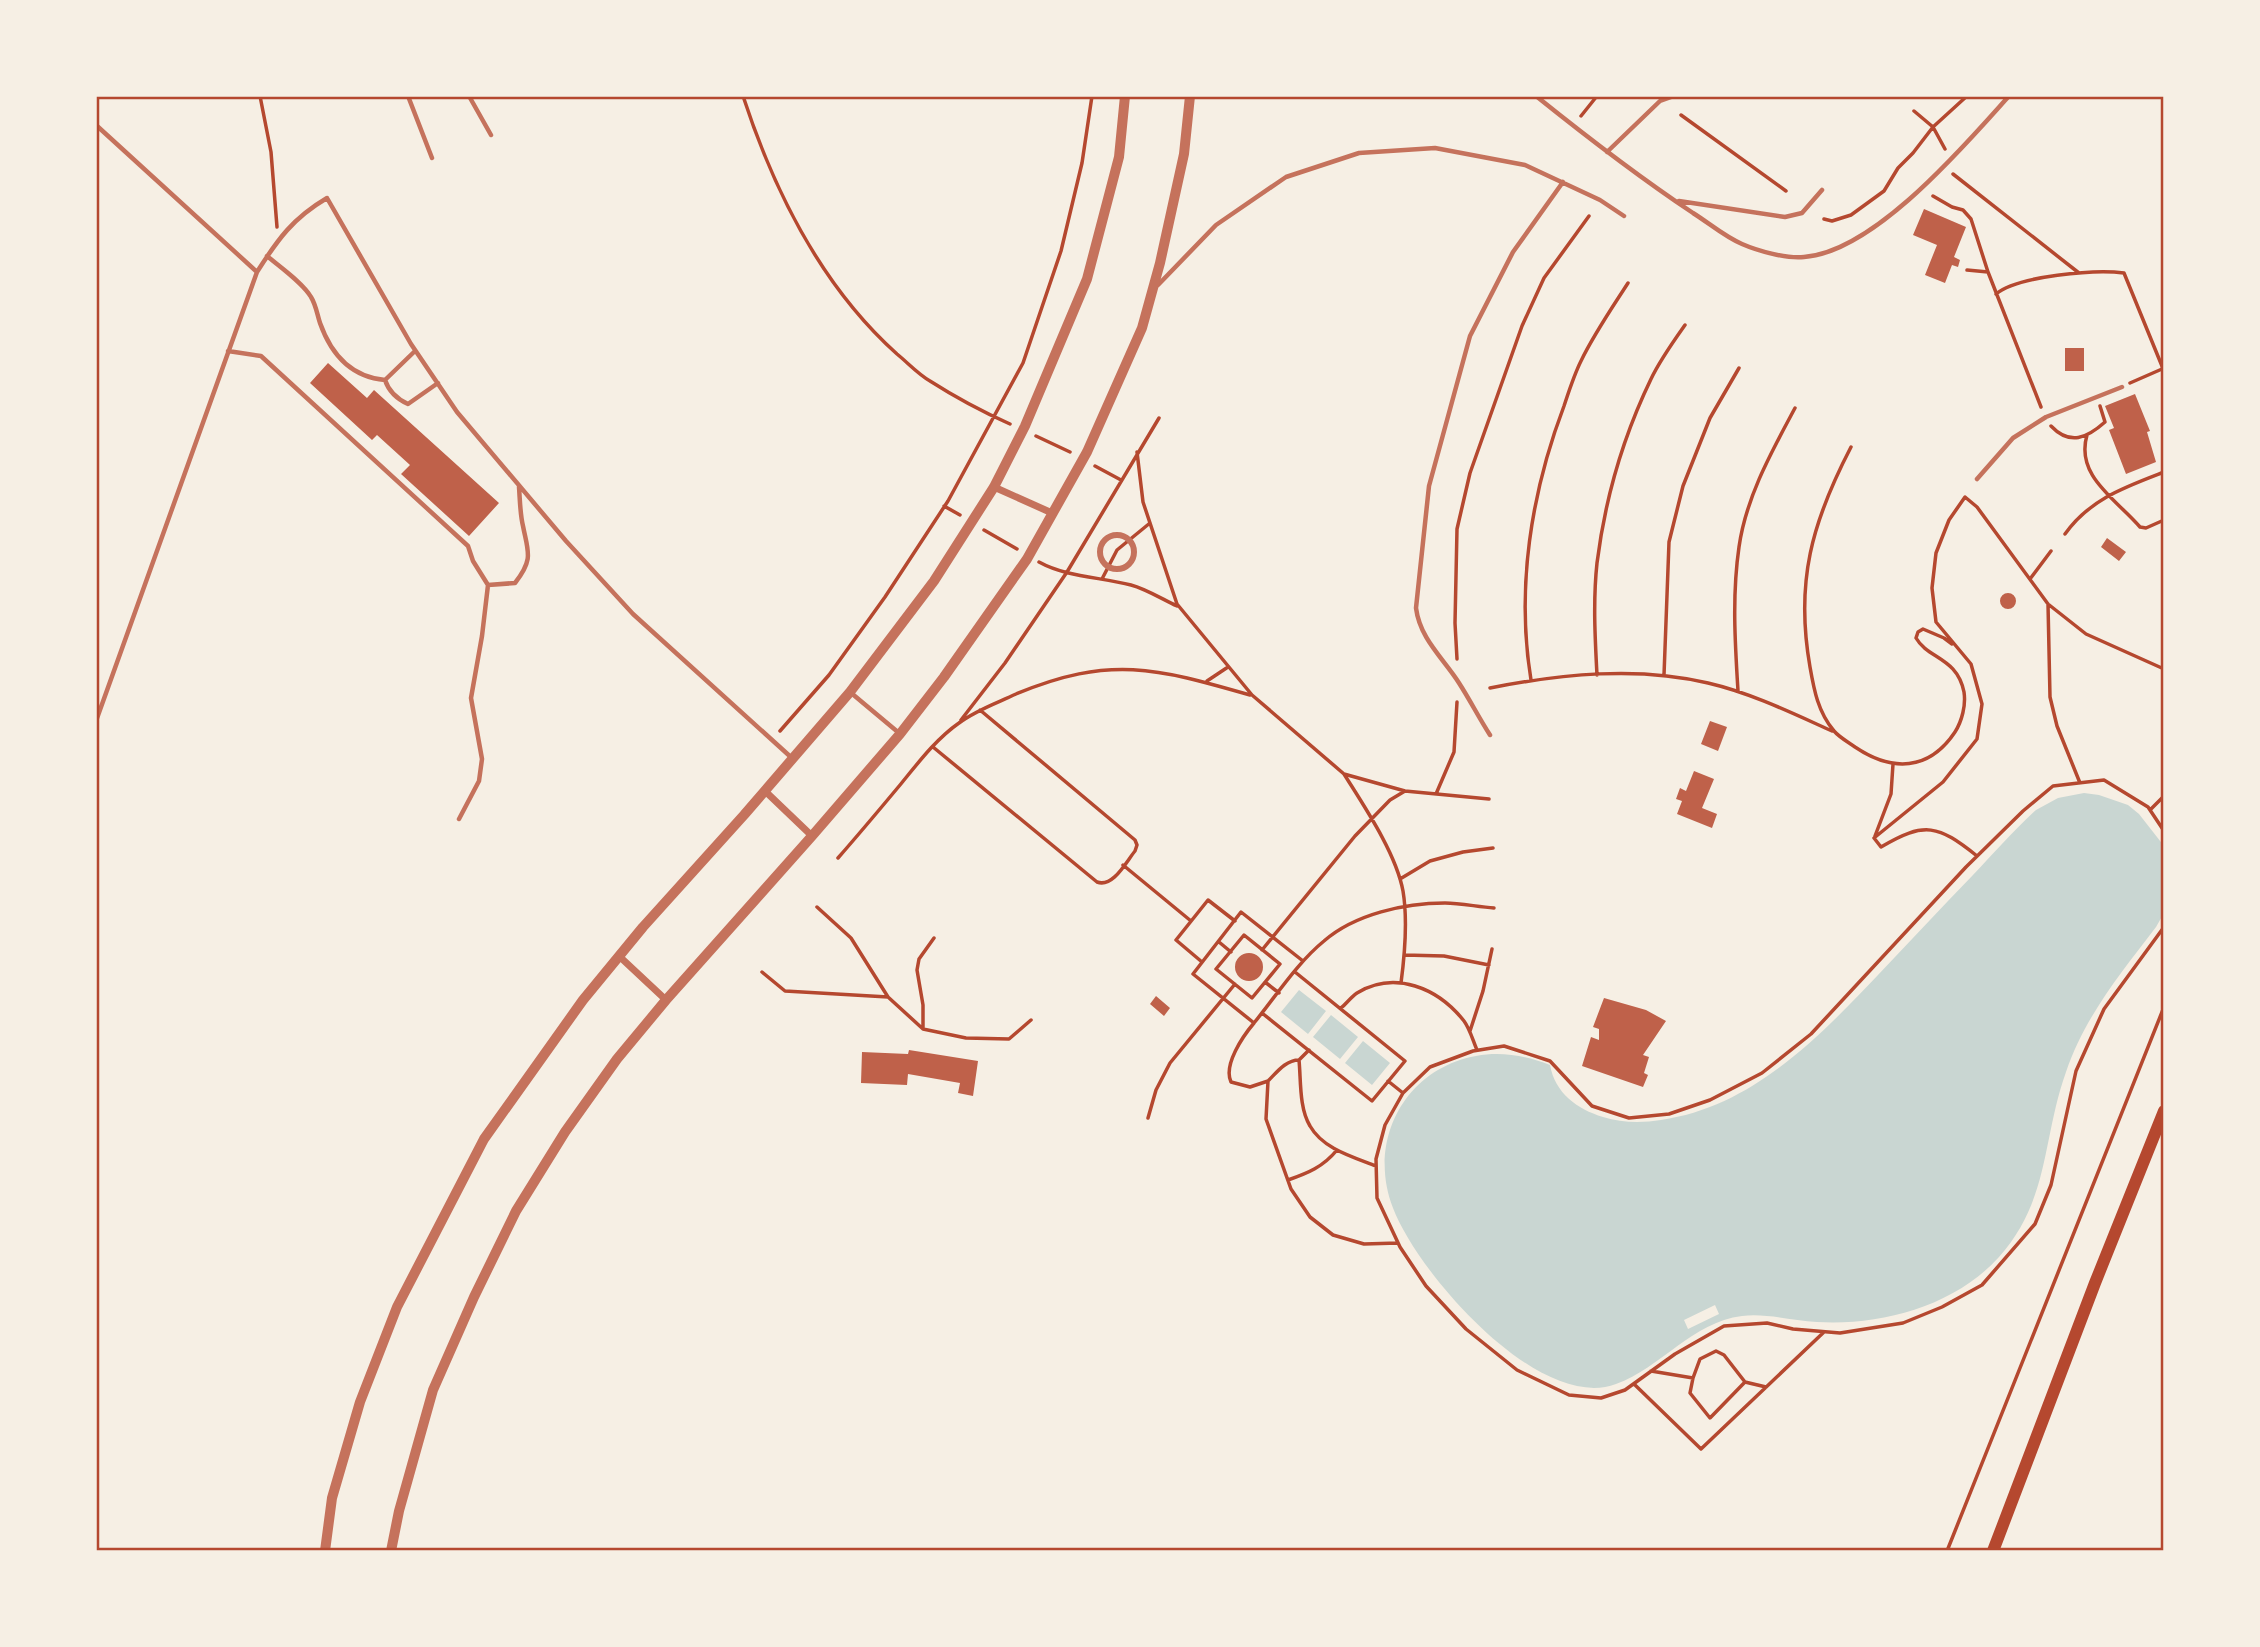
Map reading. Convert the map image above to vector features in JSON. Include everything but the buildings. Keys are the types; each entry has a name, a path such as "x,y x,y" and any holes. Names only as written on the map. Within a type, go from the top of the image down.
{"main road":[{"path":"1993,1551 2164,1111"}],"street":[{"path":"325,1551 332,1498 360,1402 397,1307 484,1139 575,1011 619,956 850,692 933,581 994,487 1024,430 1087,279 1119,157 1125,96"},
{"path":"391,1551 399,1511 433,1390 516,1211 565,1132 617,1059 666,1000 900,734 944,677 1027,559 1083,459 1107,411 1142,328 1184,155 1190,96"},
{"path":"994,487 1052,513"},
{"path":"1117,534 1129,540 1135,553 1130,563 1121,569 1108,566 1101,559 1103,542 1117,534"},
{"path":"765,791 812,836"},
{"path":"619,956 666,1000"}],"lane":[{"path":"408,96 432,158"},
{"path":"469,96 491,135"},
{"path":"1536,96 1607,152 1740,244 1767,253 1804,257 1836,249 1880,223 1941,171 2008,96"},
{"path":"1607,152 1660,101 1674,96"},
{"path":"96,125 257,272"},
{"path":"1153,290 1216,225 1286,177 1359,153 1435,148 1525,165 1600,200 1624,216"},
{"path":"1490,735 1458,682 1424,636 1418,622 1416,608 1429,485 1470,336 1513,252 1563,182"},
{"path":"1675,200 1785,217 1802,214 1822,190"},
{"path":"96,722 257,272 278,239 307,210 327,198 415,351 457,412 566,541 634,614 793,759"},
{"path":"267,256 310,295 336,356 347,365 372,379 385,380 415,351"},
{"path":"229,351 261,356 270,364 468,546 473,561 488,585 471,698 482,759 479,781 459,819"},
{"path":"385,380 398,399 408,404 438,383"},
{"path":"1977,479 2013,438 2046,417 2122,387"},
{"path":"488,585 515,583 523,573 528,558 529,545 522,526 519,484"},
{"path":"850,692 900,734"}],"path":[{"path":"260,96 271,152 278,239"},
{"path":"743,96 757,141 787,206 835,286 878,337 928,380 1121,480"},
{"path":"772,740 829,675 885,597 944,506 1023,363 1062,250 1082,163 1093,96"},
{"path":"1580,118 1597,96"},
{"path":"1824,219 1832,221 1851,215 1884,191 1898,168 1933,127 1967,96"},
{"path":"1914,111 1933,127 1945,149"},
{"path":"1681,114 1786,191"},
{"path":"1953,174 2079,273"},
{"path":"1933,195 1952,207 1963,210 1971,219 1996,294 2052,428 2064,437 2077,438 2087,435 2105,422 2097,397"},
{"path":"1436,794 1454,752 1458,682 1455,623 1457,529 1470,473 1522,326 1544,278 1589,216"},
{"path":"1966,270 1988,272"},
{"path":"1996,294 2004,288 2079,273 2124,273 2163,370 2122,387"},
{"path":"1531,680 1526,649 1525,596 1528,547 1540,481 1553,433 1580,362 1628,283"},
{"path":"1597,675 1597,564 1610,492 1628,431 1652,377 1685,325"},
{"path":"1664,675 1669,542 1684,486 1710,418 1739,368"},
{"path":"1738,692 1734,604 1739,545 1751,503 1770,454 1795,408"},
{"path":"838,858 933,747 958,723 1005,663 1067,572 1159,418"},
{"path":"2087,435 2084,446 2086,463 2091,475 2107,494 2140,527 2146,528 2164,520 2161,514"},
{"path":"1834,732 1816,701 1804,616 1806,576 1814,532 1831,487 1852,447"},
{"path":"1137,452 1143,502 1179,607 1252,695 1344,774 1390,856 1402,888 1405,908 1401,983"},
{"path":"2065,534 2074,522 2107,494 2164,472"},
{"path":"1874,838 1943,782 1977,739 1982,704 1971,664 1936,622 1932,588 1936,553 1949,520 1965,497 1977,507 2048,604 2087,634 2164,669"},
{"path":"944,506 962,516"},
{"path":"1102,579 1117,550 1150,523"},
{"path":"981,528 1018,550"},
{"path":"2030,579 2052,551"},
{"path":"1038,562 1056,572 1134,586 1179,607"},
{"path":"2048,604 2050,697 2057,726 2080,783"},
{"path":"1490,688 1531,680 1597,675 1664,675 1709,683 1768,702 1834,732 1866,755 1893,764 1918,764 1945,747 1962,721 1964,693 1958,676 1944,659 1920,645 1916,638 1918,632 1923,629 1944,638 1959,649"},
{"path":"1205,682 1228,667"},
{"path":"958,723 980,710 1036,686 1070,675 1104,669 1143,669 1188,677 1252,695"},
{"path":"933,747 1097,882 1109,882 1135,851 1135,840 980,710"},
{"path":"1874,838 1891,794 1893,764"},
{"path":"1344,774 1405,790 1489,799"},
{"path":"2164,831 2150,810 2104,780 2053,786 1977,856 1811,1034 1762,1073 1710,1100 1669,1114 1629,1118 1592,1106 1550,1061 1504,1046 1478,1050 1430,1068 1403,1093 1385,1125 1376,1166 1377,1198 1398,1243 1426,1286 1466,1329 1517,1370 1569,1395 1601,1398 1625,1390 1675,1354 1724,1326 1768,1323 1793,1329 1840,1333 1902,1323 1942,1307 1982,1285 2035,1224 2051,1185 2076,1071 2104,1009 2164,926"},
{"path":"1262,950 1371,818 1405,790"},
{"path":"2150,810 2164,796"},
{"path":"1874,838 1881,847 1908,832 1924,828 1938,830 1977,856"},
{"path":"1399,880 1430,861 1463,852 1493,848"},
{"path":"1123,865 1191,921"},
{"path":"1202,962 1176,940 1191,921 1208,900 1235,921"},
{"path":"1309,1050 1298,1060 1284,1065 1268,1081 1250,1087 1229,1079 1238,1047 1254,1023 1303,961 1325,939 1357,920 1405,908 1445,903 1494,908"},
{"path":"817,907 851,938 888,997 923,1029 966,1038 1009,1039 1031,1020"},
{"path":"1254,1023 1193,974 1241,912 1303,961"},
{"path":"1244,935 1262,950 1280,964 1252,998 1216,969 1244,935"},
{"path":"923,1029 923,1005 917,970 919,959 933,938"},
{"path":"1218,942 1231,952"},
{"path":"1469,1032 1483,991 1492,949"},
{"path":"1404,955 1444,956 1489,965"},
{"path":"762,972 785,991 888,997"},
{"path":"1262,1013 1373,1101 1405,1060 1295,972"},
{"path":"1265,982 1279,993"},
{"path":"1340,1009 1355,994 1374,986 1401,983 1426,988 1444,1000 1465,1023 1478,1050"},
{"path":"1148,1118 1156,1090 1170,1063 1235,984"},
{"path":"1947,1551 2164,1007"},
{"path":"1298,1060 1303,1107 1309,1126 1336,1150 1376,1166"},
{"path":"1268,1081 1270,1087 1266,1119 1291,1189 1310,1217 1333,1235 1364,1244 1398,1243"},
{"path":"1388,1082 1403,1093"},
{"path":"1288,1180 1315,1170 1336,1150"},
{"path":"1634,1384 1701,1449 1824,1332"},
{"path":"1745,1382 1710,1418 1690,1393 1700,1359 1716,1351 1724,1356 1745,1382 1766,1387"},
{"path":"1651,1371 1693,1378"}],"shaded area":[{"path":"2084,793 2099,795 2128,805 2139,814 2164,846 2164,913 2083,1032 2058,1097 2043,1168 2028,1213 2016,1235 1981,1274 1939,1300 1891,1316 1841,1322 1761,1316 1724,1320 1692,1336 1632,1377 1616,1384 1585,1387 1552,1378 1518,1358 1485,1331 1427,1267 1406,1235 1393,1208 1386,1183 1385,1158 1389,1134 1398,1112 1411,1092 1429,1076 1451,1064 1476,1056 1505,1054 1523,1057 1550,1065 1562,1092 1576,1104 1603,1117 1625,1121 1661,1120 1694,1113 1725,1101 1754,1085 1807,1045 1855,999 2020,825 2036,810 2058,798","holes":["1715,1305 1719,1314 1688,1329 1684,1320"]},
{"path":"1299,990 1326,1011 1308,1034 1281,1012"},
{"path":"1331,1015 1358,1037 1340,1059 1313,1037"},
{"path":"1363,1041 1390,1063 1372,1085 1345,1063"}]}
